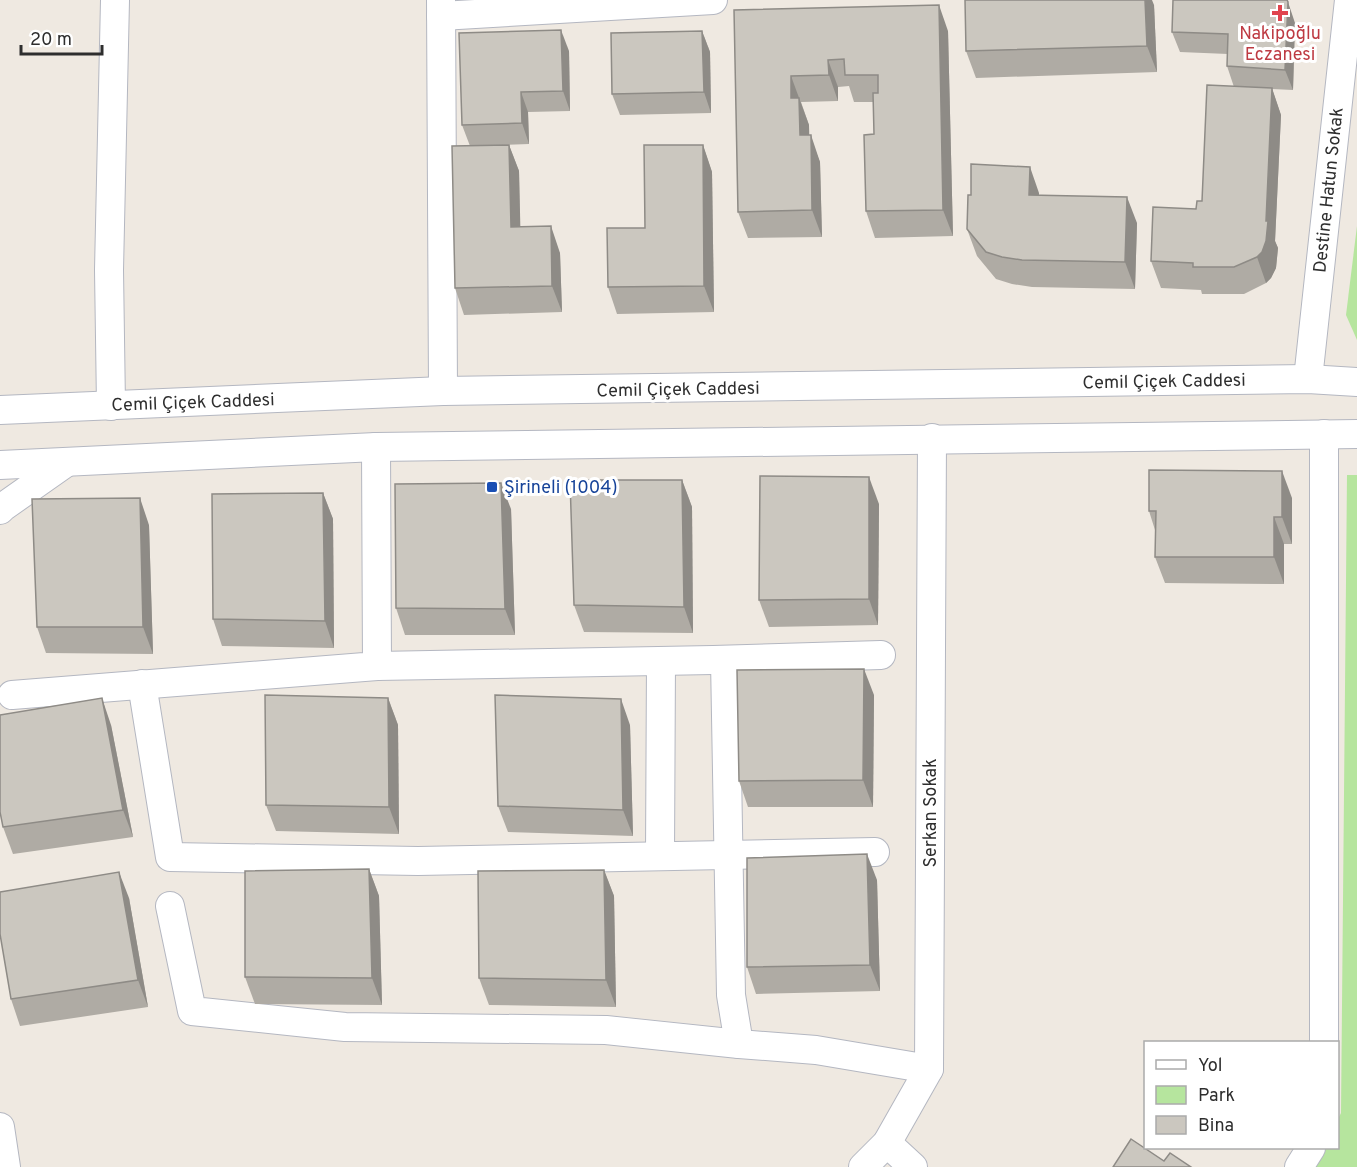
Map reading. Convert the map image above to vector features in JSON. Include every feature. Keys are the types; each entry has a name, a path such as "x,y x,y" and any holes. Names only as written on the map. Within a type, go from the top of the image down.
{"street":[{"path":"111,406 109,270 115,0"},
{"path":"443,391 441,8 713,0"},
{"name":"Destine Hatun Sokak","path":"1308,379 1349,0"},
{"name":"Cemil Çiçek Caddesi","path":"0,410 443,391 1308,379 1357,382"},
{"path":"1324,434 1324,1041"},
{"path":"0,465 376,447 1357,434"},
{"name":"Serkan Sokak","path":"863,1167 887,1143 929,1069 932,438"},
{"path":"376,447 378,666"},
{"path":"0,510 67,462"},
{"path":"12,695 378,666 881,655"},
{"path":"725,660 731,995 739,1044"},
{"path":"660,855 661,661"},
{"path":"142,684 170,857 418,861 875,852"},
{"path":"170,906 192,1011 345,1027 606,1030 816,1050 929,1069"},
{"path":"0,1127 6,1167"},
{"path":"887,1143 913,1167"},
{"path":"1299,1167 1310,1149"}],"green space":[{"path":"1357,226 1357,340 1346,315"},
{"path":"1347,475 1357,475 1357,1167 1309,1167 1319,1149 1339,1149"}],"building":[{"path":"965,0 1145,0 1147,46 966,51"},
{"path":"1173,0 1287,0 1285,70 1227,66 1228,34 1172,32"},
{"path":"939,5 943,210 866,211 864,135 874,134 873,93 878,93 878,75 845,75 844,59 828,60 829,75 791,76 791,98 799,98 800,135 811,135 812,210 738,212 734,10"},
{"path":"561,30 563,91 521,92 522,123 462,125 459,33"},
{"path":"702,31 704,92 612,94 611,33"},
{"path":"1207,85 1272,88 1266,241 1262,252 1257,257 1234,267 1193,267 1193,263 1151,261 1153,207 1196,209 1197,201 1202,201"},
{"path":"509,145 511,227 551,226 552,286 455,288 452,146"},
{"path":"644,145 703,145 704,286 608,287 607,228 645,228"},
{"path":"971,164 1030,167 1029,195 1127,197 1125,262 1022,260 986,252 967,229 968,195 971,195"},
{"path":"1149,470 1282,471 1282,517 1274,517 1274,557 1155,557 1156,511 1149,511"},
{"path":"760,476 869,477 869,599 759,600"},
{"path":"570,480 682,480 684,607 574,605"},
{"path":"501,483 505,609 396,608 395,484"},
{"path":"323,493 325,621 213,619 212,494"},
{"path":"140,498 143,627 37,627 32,499"},
{"path":"864,669 863,780 739,781 737,670"},
{"path":"265,695 388,698 389,807 266,805"},
{"path":"495,695 621,699 623,810 498,806"},
{"path":"102,698 123,810 3,827 0,812 0,715"},
{"path":"867,854 870,965 747,967 747,858"},
{"path":"369,869 372,978 245,977 245,871"},
{"path":"604,870 606,980 479,978 478,871"},
{"path":"119,872 138,980 11,999 0,934 0,892"},
{"path":"1131,1139 1164,1161 1170,1153 1191,1167 1113,1167"}],"place":[{"name":"Nakipoğlu Eczanesi","path":"1280,13"},
{"name":"Şirineli (1004)","path":"492,487"}]}
